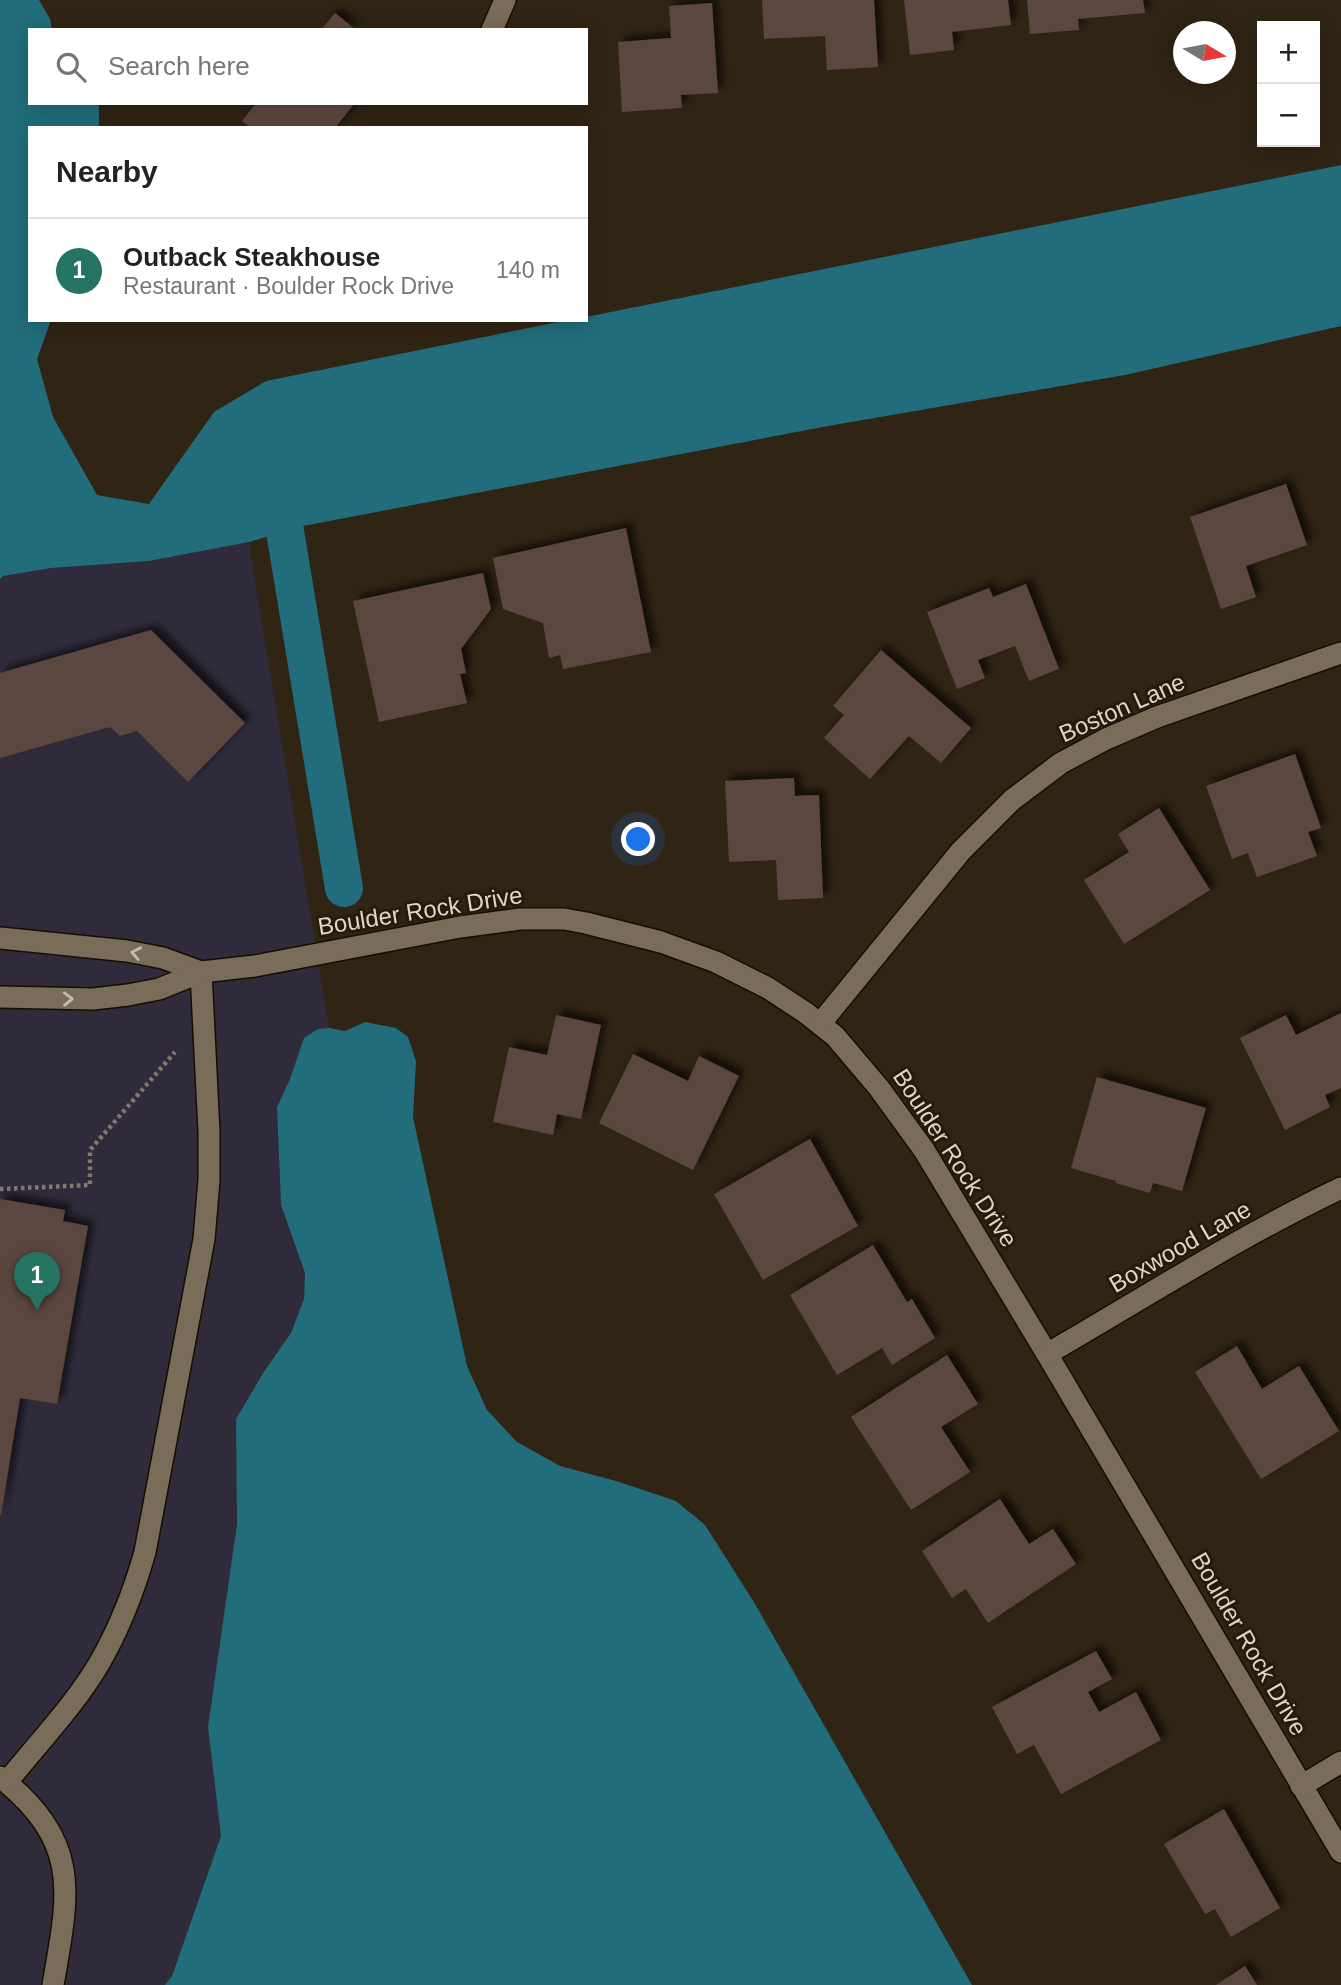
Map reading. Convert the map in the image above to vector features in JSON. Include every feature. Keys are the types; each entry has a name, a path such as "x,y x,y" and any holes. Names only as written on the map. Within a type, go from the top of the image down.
{"street":[{"path":"493,28 505,0"},
{"name":"Boston Lane","path":"820,1024 961,851 1012,800 1062,763 1106,739 1157,717 1341,653"},
{"name":"Boulder Rock Drive","path":"0,997 93,999 128,995 159,989 201,972 255,966 460,927 520,919 564,919 627,932 689,951 768,988 820,1024 856,1059 904,1120 944,1181 1341,1852"},
{"name":"Boulder Rock Drive","path":"0,937 127,951 163,958 201,972"},
{"path":"53,1985 66,1890 62,1860 45,1825 21,1795 4,1780 72,1702 99,1663 135,1591 145,1552 204,1239 209,1156 201,972"},
{"name":"Boxwood Lane","path":"1047,1354 1249,1236 1341,1188"},
{"path":"1301,1786 1341,1762"}],"path":[{"path":"0,1189 90,1185 90,1150 203,1020"}],"shaded area":[{"path":"249,542 329,1028 318,1029 277,1107 281,1205 305,1273 304,1299 291,1333 262,1373 236,1419 237,1524 208,1727 221,1836 172,1976 165,1985 0,1985 0,579 3,576 51,568 149,561"}],"water":[{"path":"0,0 39,0 50,19 52,28 28,28 28,105 99,105 99,126 28,126 28,322 50,322 37,359 53,417 97,495 149,504 214,412 266,381 558,322 588,322 588,317 1341,165 1341,326 1125,375 828,426 303,526 249,542 149,561 51,568 3,576 0,579"},
{"path":"365,1022 396,1028 408,1037 416,1061 413,1117 467,1366 487,1410 517,1442 560,1466 676,1501 705,1525 755,1604 972,1985 165,1985 172,1976 221,1836 208,1727 237,1524 236,1419 291,1333 304,1299 305,1273 281,1205 277,1107 304,1038 318,1029 345,1031"}],"building":[{"path":"762,0 874,0 878,67 827,70 825,36 764,39"},
{"path":"904,0 1008,0 1011,25 952,32 954,50 910,55"},
{"path":"1027,0 1143,0 1145,13 1078,19 1079,30 1030,34"},
{"path":"712,3 718,93 681,95 682,108 622,112 618,42 671,38 669,6"},
{"path":"335,13 354,28 323,28"},
{"path":"254,105 353,105 337,126 248,126 242,121"},
{"path":"1286,484 1307,545 1246,566 1256,597 1221,609 1190,517"},
{"path":"626,528 651,652 563,669 560,655 549,658 543,623 503,609 493,558"},
{"path":"483,573 491,609 461,649 466,673 460,674 467,703 379,722 353,601"},
{"path":"1026,584 1059,669 1029,681 1015,646 978,660 985,678 957,689 927,612 989,588 993,597"},
{"path":"151,630 245,723 188,782 137,731 120,736 110,727 0,758 0,673"},
{"path":"881,650 971,728 941,763 909,736 870,779 824,738 844,715 833,706"},
{"path":"1295,754 1321,828 1308,832 1317,856 1257,877 1248,853 1232,859 1206,786"},
{"path":"794,778 795,796 819,795 823,898 778,900 776,860 729,862 725,781"},
{"path":"1159,808 1210,890 1124,944 1084,880 1129,852 1118,834"},
{"path":"1341,1013 1341,1088 1325,1095 1330,1107 1285,1130 1240,1038 1286,1015 1296,1035"},
{"path":"556,1015 601,1025 581,1119 557,1114 553,1135 493,1122 509,1047 547,1055"},
{"path":"633,1054 688,1081 699,1056 739,1076 693,1170 599,1123"},
{"path":"1097,1077 1206,1108 1182,1191 1153,1183 1150,1193 1071,1168"},
{"path":"810,1139 858,1226 763,1280 714,1194"},
{"path":"0,1199 65,1210 63,1221 88,1226 57,1404 20,1398 1,1515 0,1515"},
{"path":"873,1245 907,1302 912,1299 935,1338 892,1365 882,1348 837,1375 790,1295"},
{"path":"1237,1346 1262,1389 1299,1366 1339,1431 1261,1479 1195,1372"},
{"path":"947,1355 978,1404 941,1427 970,1472 911,1510 851,1417"},
{"path":"1000,1499 1029,1544 1053,1529 1076,1564 988,1623 966,1589 952,1598 922,1551"},
{"path":"1096,1651 1112,1679 1088,1692 1099,1712 1136,1692 1161,1740 1061,1794 1034,1745 1017,1754 992,1707"},
{"path":"1224,1809 1280,1908 1231,1937 1215,1909 1205,1914 1164,1844"},
{"path":"1245,1966 1257,1985 1216,1985"}],"waterway":[{"path":"282,513 344,888"}],"place":[{"name":"Outback Steakhouse","path":"37,1310"}]}
